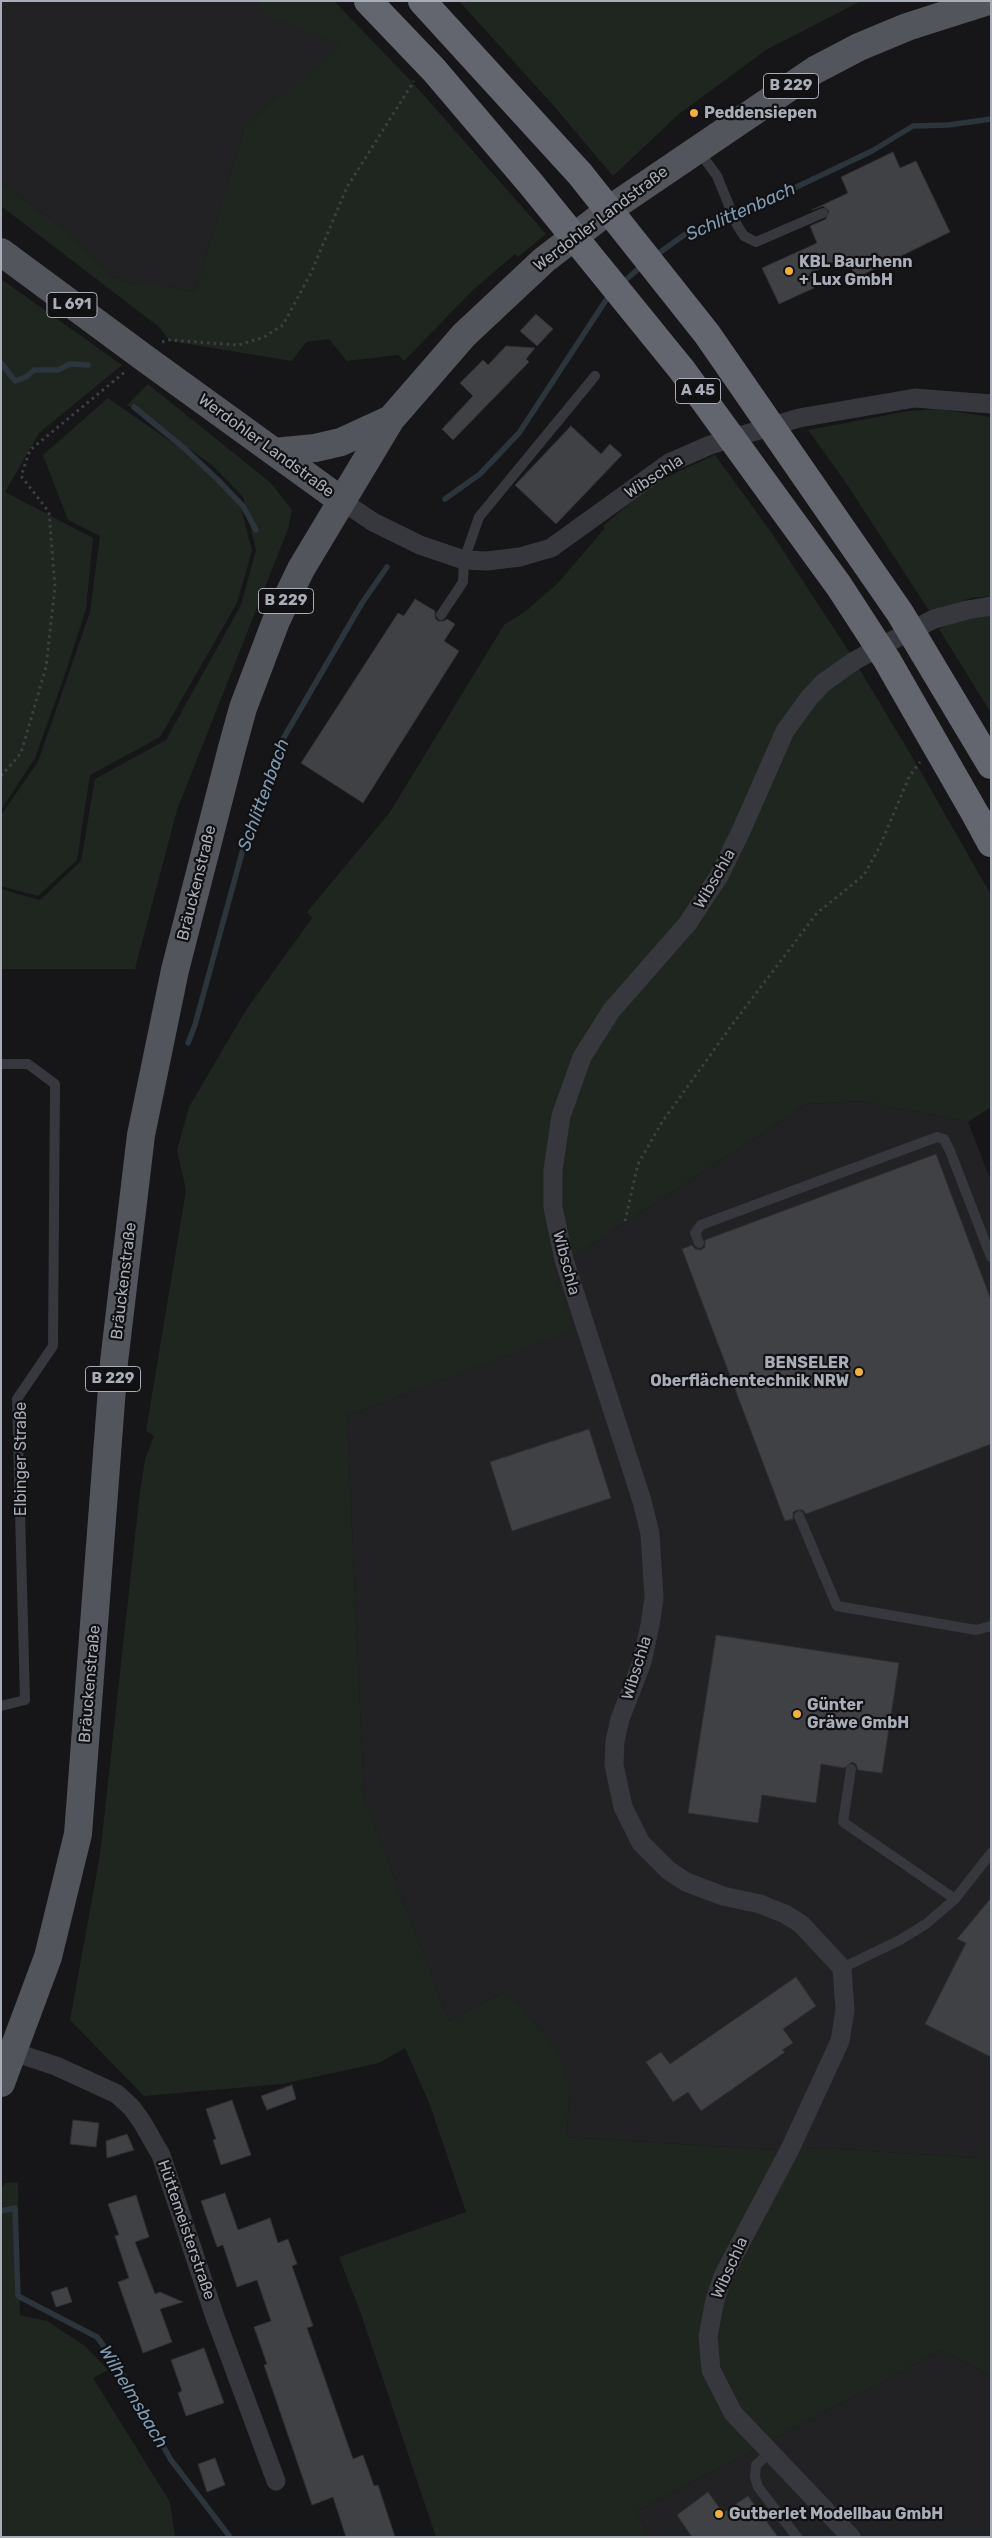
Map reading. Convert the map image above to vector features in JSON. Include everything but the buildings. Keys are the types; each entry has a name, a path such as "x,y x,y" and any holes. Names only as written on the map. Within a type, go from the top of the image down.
{"highway":[{"name":"A 45","path":"368,1 440,77 531,184 682,370 839,586 886,660 991,843"},
{"name":"A 45","path":"422,1 473,54 580,174 707,334 900,613 991,766"}],"main road":[{"name":"Werdohler Landstraße","path":"1,252 142,357 342,500 391,419 464,334 544,260 613,207 697,148 815,70 859,47 907,27 988,1"},
{"name":"B 229","path":"274,452 315,448 341,442 391,419"},
{"name":"Bräuckenstraße","path":"1,2083 8,2050 48,1958 78,1834 114,1362 141,1135 175,970 244,708 284,604 301,569 342,500"}],"street":[{"name":"Wibschla","path":"342,500 373,522 420,545 464,560 487,561 520,558 551,548 669,464 710,445 800,418 916,398 991,404"},
{"name":"Wibschla","path":"851,2537 733,2414 711,2370 708,2336 715,2300 723,2276 794,2141 840,2041 845,2010 842,1968 801,1924 785,1914 760,1904 723,1896 686,1882 668,1870 642,1843 623,1807 614,1765 615,1741 620,1719 642,1662 650,1625 654,1598 650,1534 639,1492 564,1260 553,1208 552,1170 561,1116 582,1057 612,1011 688,923 719,876 785,731 809,698 823,683 854,661 895,639 934,620 966,610 991,606"},
{"name":"Hüttemeisterstraße","path":"8,2050 56,2066 117,2094 132,2108 142,2122 164,2162 215,2317 276,2481"}],"lane":[{"path":"697,148 717,176 737,225 744,236 756,242 823,213"},
{"path":"441,615 463,582 464,560 480,516 595,376"},
{"name":"Elbinger Straße","path":"1,1064 28,1064 55,1084 53,1346 17,1399 25,1700 1,1706"},
{"path":"699,1243 695,1233 701,1225 937,1137 944,1139 950,1151 991,1257"},
{"path":"799,1516 837,1606 976,1630 991,1626"},
{"path":"851,1769 843,1822 955,1898"},
{"path":"842,1968 900,1940 926,1924 955,1898 991,1853"},
{"path":"769,2452 756,2465 755,2477 758,2487 797,2537"}],"path":[{"path":"1,776 21,752 46,667 55,587 48,512 21,476 30,450 156,345 169,340 238,345 264,337 283,325 311,273 347,187 417,75"},
{"path":"625,1221 638,1164 662,1122 743,1009 817,913 864,874 880,846 910,777 917,765 924,760"}],"shaded area":[{"path":"1,1 256,1 267,16 341,45 245,125 195,292 164,285 136,285 109,275 69,232 1,183"},
{"path":"256,1 334,1 413,83 546,234 518,257 515,254 473,290 404,361 398,355 347,361 329,339 306,342 292,361 170,341 159,327 1,206 1,183 69,232 109,275 136,285 164,285 195,292 245,125 340,45 266,16"},
{"path":"459,1 861,1 766,50 679,114 613,176 553,105"},
{"path":"1,279 122,365 39,433 5,492 93,538 86,609 63,680 35,758 1,810"},
{"path":"148,384 271,483 292,510 288,529 177,810 135,969 1,969 1,889 40,900 81,861 95,779 166,740 241,605 256,550 243,497 212,465 127,405"},
{"path":"108,398 210,469 239,500 252,551 237,603 160,737 90,775 77,860 38,896 1,886 1,815 38,762 90,612 100,536 68,520 43,455"},
{"path":"938,409 991,417 991,596 971,598 930,612 844,480 808,430 909,411"},
{"path":"715,455 771,532 848,650 917,765 991,895 991,1107 968,1122 860,1101 807,1104 574,1256 552,1264 573,1331 347,1416 364,1797 449,2021 508,1990 552,2044 563,2064 570,2095 566,2137 776,2150 825,2148 991,2159 991,2376 942,2350 636,2512 650,2537 436,2537 361,2314 339,2257 466,2212 430,2105 405,2048 379,2063 282,2084 144,2096 70,2020 100,1855 140,1491 145,1460 154,1436 146,1431 186,1190 177,1150 189,1107 246,1010 312,918 307,912 390,812 504,625 526,611 558,583 605,528 603,526 649,487"},
{"path":"991,614 991,713 939,629 951,623"},
{"path":"860,1101 968,1122 991,1181 991,2159 825,2148 776,2150 566,2137 570,2095 552,2044 508,1990 449,2021 364,1797 347,1416 572,1331 551,1264 574,1256 807,1104"},
{"path":"18,2182 20,2315 47,2321 85,2346 108,2370 93,2378 170,2502 175,2537 1,2537 1,2190 5,2183"},
{"path":"942,2350 991,2376 991,2537 650,2537 636,2512"}],"waterway":[{"name":"Schlittenbach","path":"655,256 684,235 744,212 872,151 913,126 948,125 991,119"},
{"name":"Schlittenbach","path":"621,284 644,264"},
{"name":"Schlittenbach","path":"445,499 480,474 519,433 610,294"},
{"path":"1,363 15,381 26,377 34,370 58,370 70,364 88,365"},
{"path":"134,407 184,448 217,479 243,506 256,530"},
{"name":"Schlittenbach","path":"188,1043 195,1025 243,849 283,739 362,603 387,567"},
{"name":"Wilhelmsbach","path":"1,2211 15,2208 18,2296 97,2337 117,2364 171,2460 230,2537"}],"place":[{"name":"Peddensiepen","path":"694,113"},
{"name":"KBL Baurhenn + Lux GmbH","path":"789,271"},
{"name":"BENSELER Oberflächentechnik NRW","path":"859,1372"},
{"name":"Günter Gräwe GmbH","path":"797,1714"},
{"name":"Gutberlet Modellbau GmbH","path":"719,2514"}]}
